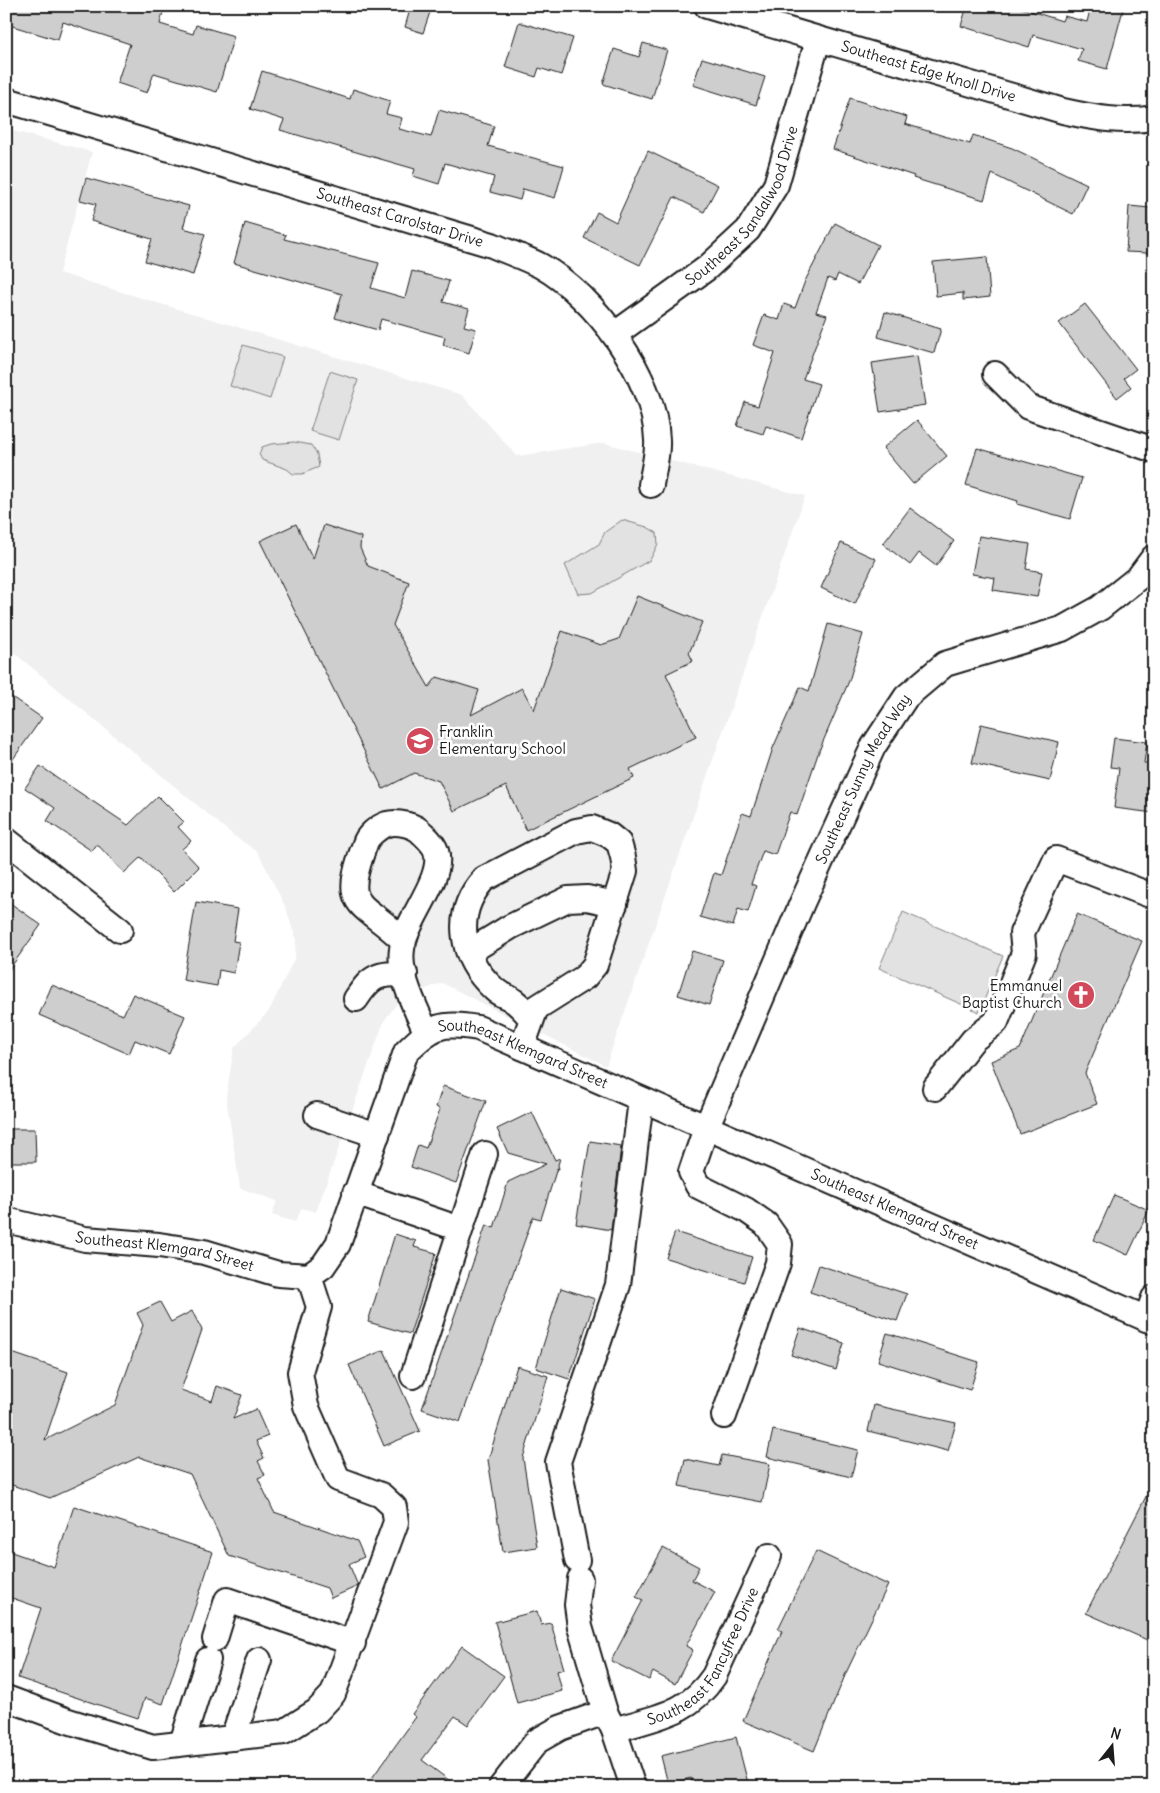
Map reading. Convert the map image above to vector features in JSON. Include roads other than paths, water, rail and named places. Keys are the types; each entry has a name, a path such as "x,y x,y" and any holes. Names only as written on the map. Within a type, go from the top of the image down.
{"street":[{"name":"Southeast Edge Knoll Drive","path":"707,6 818,40 1102,120 1135,121 1154,118"},
{"name":"Southeast Sandalwood Drive","path":"615,334 707,268 748,230 776,185 818,40"},
{"name":"Southeast Carolstar Drive","path":"6,100 492,245 542,267 582,296 615,334 638,374 652,411 658,441 651,486"},
{"path":"995,374 1028,407 1154,450"},
{"name":"Southeast Sunny Mead Way","path":"724,1416 778,1263 780,1244 766,1224 746,1210 698,1186 691,1172 706,1128 802,902 873,747 906,698 945,664 1062,629 1092,612 1139,577 1154,558"},
{"path":"404,941 358,902 353,893 358,862 366,839 387,824 405,824 420,830 436,850 438,863 404,941 402,950 405,974 426,1032"},
{"path":"522,1047 536,1008 585,977 595,965 615,904 625,871 624,857 619,843 609,835 592,828 576,831 484,879 474,890 467,904 463,921 465,939 469,952 482,977 496,991 511,999 531,1018"},
{"path":"6,840 120,930"},
{"path":"936,1088 974,1040 996,1022 1024,953 1022,933 1056,859 1147,894"},
{"path":"469,952 510,927 568,899 587,898 615,904"},
{"path":"356,998 371,978 383,974 405,974"},
{"name":"Southeast Klemgard Street","path":"6,1220 28,1227 85,1239 160,1245 204,1252 278,1274 309,1276 323,1266 338,1244 406,1052 426,1032 451,1024 478,1028 706,1128 1151,1313"},
{"path":"633,1787 610,1721 578,1616 579,1569 558,1462 618,1285 641,1100"},
{"path":"317,1115 376,1135"},
{"path":"413,1376 485,1154"},
{"path":"356,1193 460,1229"},
{"path":"6,1698 153,1747 284,1732 317,1712 332,1694 353,1642 396,1522 394,1506 380,1495 338,1479 306,1406 300,1372 319,1307 309,1276"},
{"name":"Southeast Fancyfree Drive","path":"501,1787 537,1741 560,1728 683,1708 703,1693 714,1676 769,1556"},
{"path":"182,1743 227,1600 353,1642"},
{"path":"233,1738 259,1660"}],"place":[{"name":"Franklin Elementary School","path":"420,741"},
{"name":"Emmanuel Baptist Church","path":"1081,995"}]}
